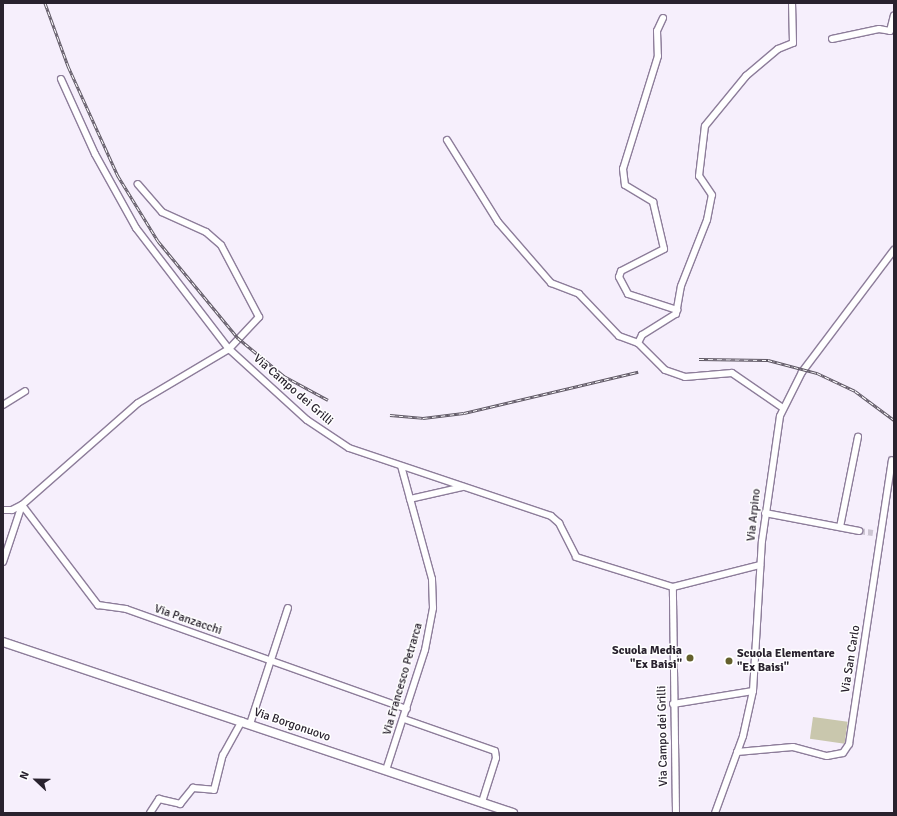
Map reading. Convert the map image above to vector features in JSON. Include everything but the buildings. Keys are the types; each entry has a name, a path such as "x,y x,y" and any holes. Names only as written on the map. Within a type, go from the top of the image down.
{"main road":[{"name":"Via Borgonuovo","path":"3,642 513,813"}],"street":[{"path":"638,343 642,335 672,319 678,310 682,286 712,203 712,195 699,176 705,126 746,76 778,49 793,43 792,3"},
{"path":"832,39 879,28 890,31 894,15"},
{"path":"663,18 657,31 658,56 623,169 626,185 653,202 664,249 621,271 619,277 628,294 678,310"},
{"name":"Via Campo dei Grilli","path":"61,79 95,154 136,228 229,349 324,432 350,449 555,518 571,552 578,559 673,587 676,813"},
{"path":"447,140 498,222 543,275 555,286 579,294 622,338 638,343 656,363 670,372 685,377 732,372 783,408"},
{"path":"3,510 12,510 22,505 138,403 229,349 259,317 220,245 206,232 162,212 138,184"},
{"name":"Via Arpino","path":"715,813 737,752 753,691 760,565 765,513 774,440 783,408 802,372 894,250"},
{"path":"3,405 25,391"},
{"path":"840,527 858,437"},
{"name":"Via San Carlo","path":"737,752 794,747 827,756 843,753 849,744 892,460"},
{"name":"Via Francesco Petrarca","path":"386,770 404,719 428,637 433,588 401,466"},
{"path":"410,499 463,487"},
{"path":"3,562 22,505"},
{"name":"Via Panzacchi","path":"22,505 98,605 126,609 407,709"},
{"path":"765,513 859,530"},
{"path":"873,533 881,535"},
{"path":"673,587 760,565"},
{"path":"250,724 288,608"},
{"path":"674,704 753,691"},
{"path":"404,719 495,751 496,758 482,802"},
{"path":"150,813 159,798 180,804 193,788 214,790 222,757 242,721"}],"shaded area":[{"path":"813,717 848,722 845,744 810,739"}],"tunnel":[{"path":"859,531 873,533"}],"railway":[{"path":"45,3 68,66 118,176 158,241 238,338 284,376 328,400"},
{"path":"699,359 768,360 817,373 855,391 894,420"},
{"path":"390,415 423,418 464,413 638,372"}],"place":[{"name":"Scuola Media \"Ex Baisi\"","path":"690,658"},
{"name":"Scuola Elementare \"Ex Baisi\"","path":"729,661"}]}
